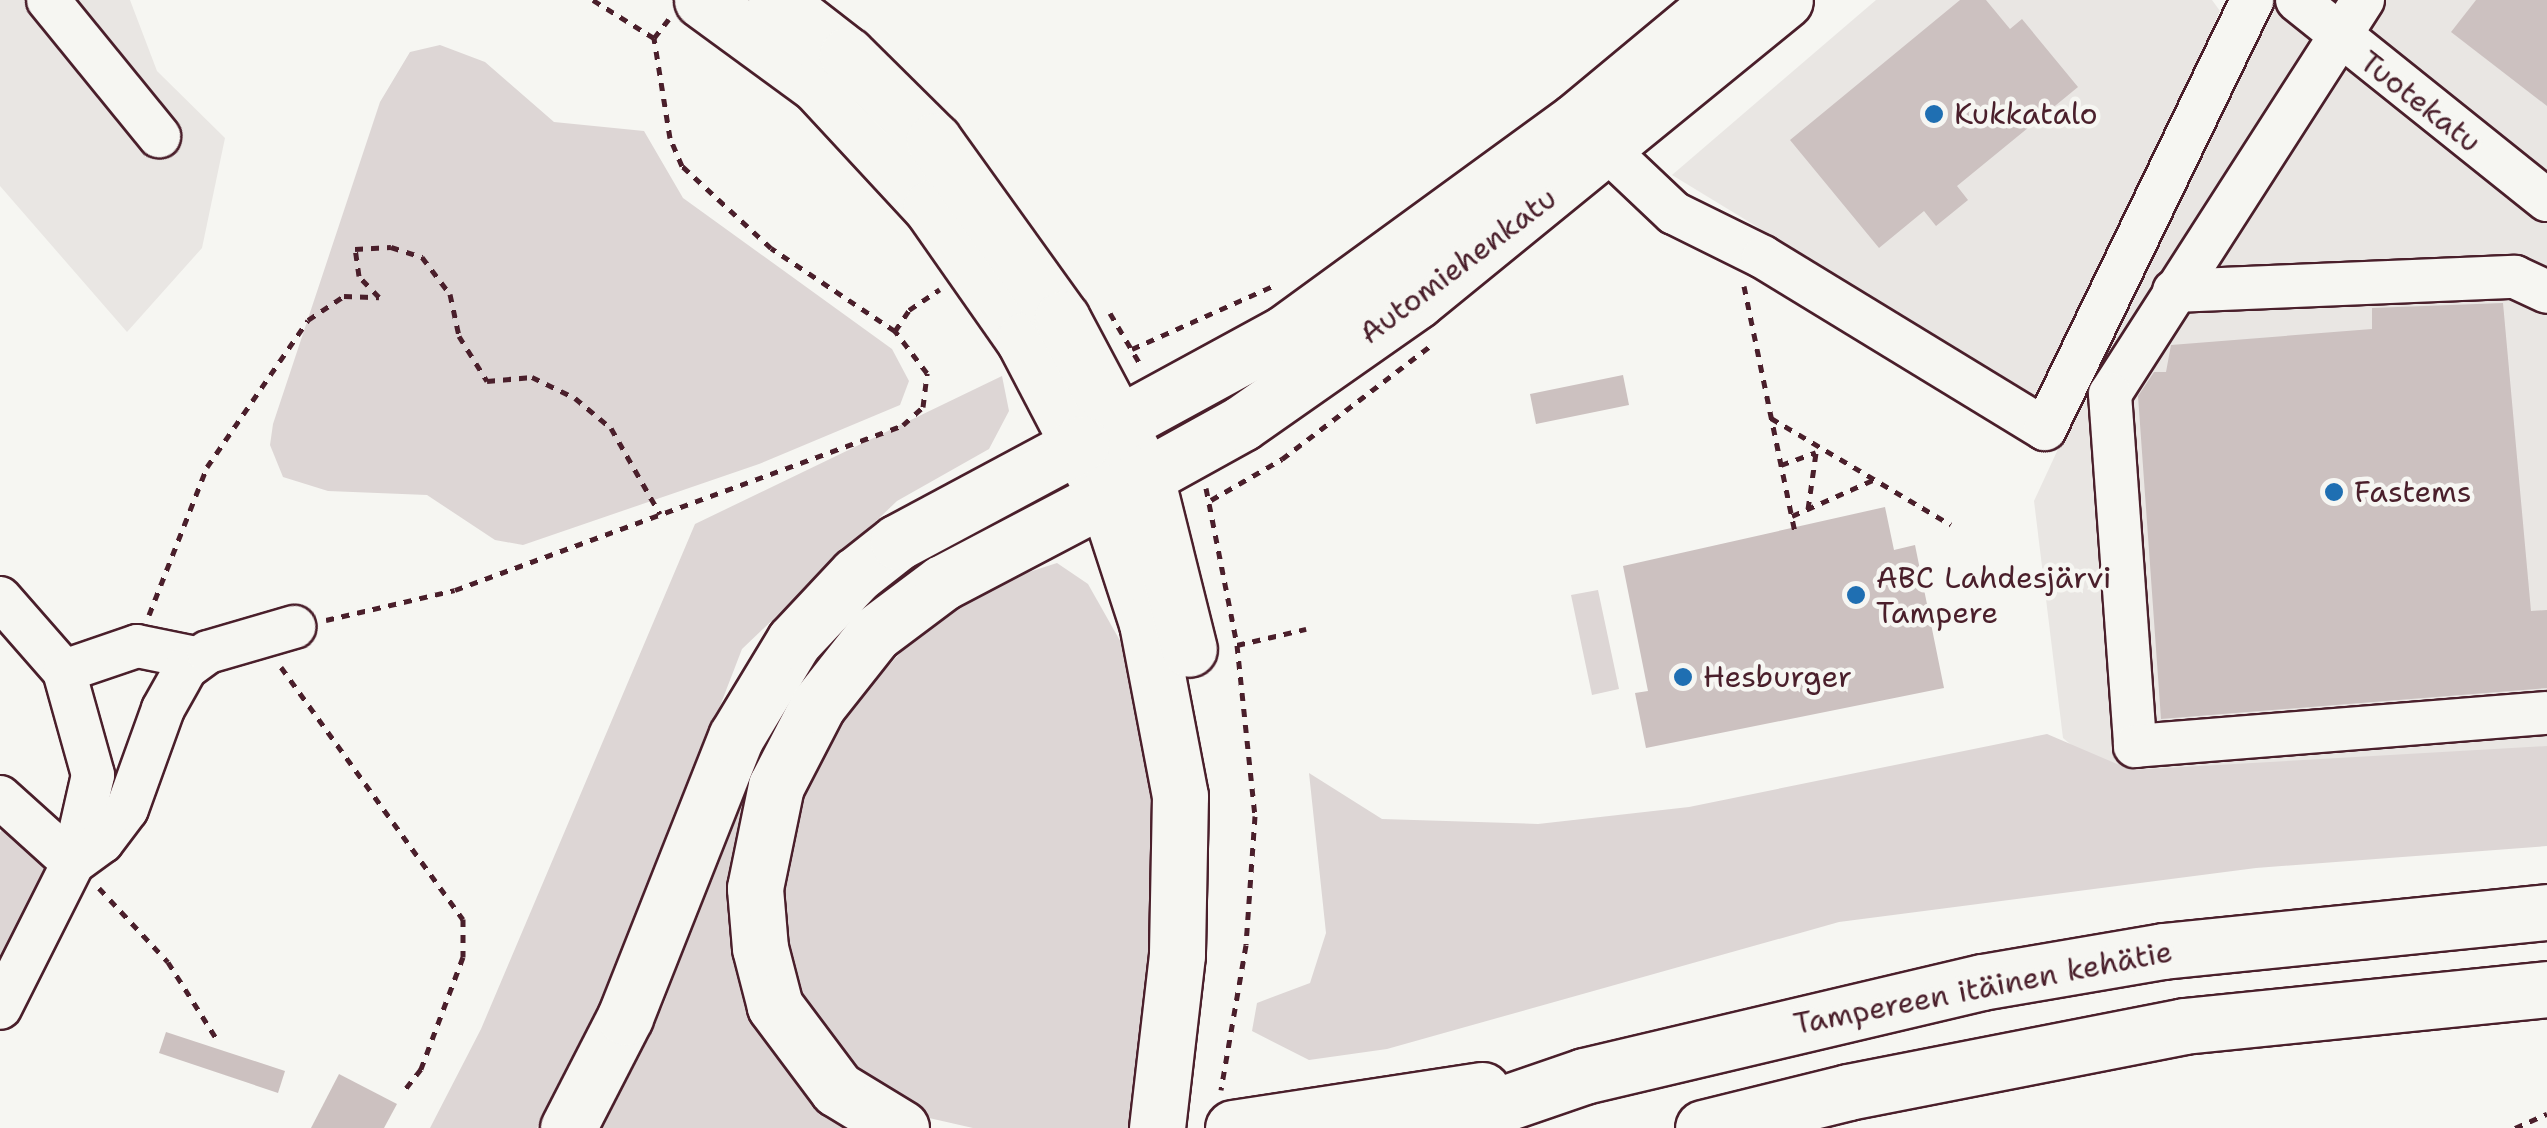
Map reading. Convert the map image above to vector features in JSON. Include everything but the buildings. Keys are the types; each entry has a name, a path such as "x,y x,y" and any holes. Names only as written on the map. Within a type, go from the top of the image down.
{"main road":[{"path":"702,0 850,114 974,265 1101,434"},
{"path":"776,0 897,100 970,185 1062,319 1101,434 1126,487 1180,796 1198,1059 1188,1128"},
{"name":"Automiehenkatu","path":"901,1128 837,1089 775,1006 760,948 755,888 776,786 818,706 874,634 942,583 1242,423 1416,302 1592,136 1721,0"},
{"name":"Automiehenkatu","path":"568,1128 625,1017 736,737 794,641 856,575 898,542 1286,333 1592,136 1785,0"},
{"name":"Tampereen itäinen kehätie","path":"1432,1128 1584,1076 1982,982 2163,951 2547,912"},
{"path":"1703,1128 1885,1084 2184,1026 2547,989"},
{"path":"1157,1128 1198,1059"},
{"path":"1233,1128 1584,1076"}],"street":[{"path":"48,0 159,136"},
{"path":"1592,136 1674,213 1748,250 2045,430 2252,0"},
{"name":"Tuotekatu","path":"2297,0 2335,36 2547,200"},
{"path":"2363,0 2335,36 2110,394 2135,746 2547,713"},
{"path":"2174,291 2515,277 2547,292"},
{"path":"0,598 64,671 93,775 73,863 0,1008"},
{"path":"64,671 137,646 196,658 294,627"},
{"path":"73,863 102,842 126,809 163,709 196,658"},
{"path":"0,797 73,863"}],"path":[{"path":"404,1091 421,1070 463,958 466,929 456,903 283,671 276,646 294,627 455,590 914,418 928,395 928,373 895,331 787,260 700,186 670,138 654,38 593,0"},
{"path":"137,646 207,467 308,320 344,296 378,298 359,276 355,249 391,248 422,256 450,294 459,336 487,382 532,377 576,398 611,428 660,514"},
{"path":"1748,250 1740,266 1795,532"},
{"path":"895,331 909,310 974,265"},
{"path":"1132,349 1225,310"},
{"path":"1772,418 1817,449 1951,525"},
{"path":"1781,465 1817,449"},
{"path":"1808,509 1817,449"},
{"path":"1198,1059 1246,945 1255,816 1237,645 1211,500 1282,459"},
{"path":"1792,516 1875,480"},
{"path":"1237,645 1306,629"},
{"path":"73,863 168,962 216,1038"},
{"path":"2515,1128 2547,1114"}],"shaded area":[{"path":"0,0 130,0 157,71 225,138 202,248 127,332 0,186"},
{"path":"1876,0 2212,0 2220,11 2042,400 1672,175"},
{"path":"2266,0 2547,0 2547,747 2114,781 2063,738 2034,501"},
{"path":"440,45 485,62 554,122 644,131 683,198 892,349 909,381 900,405 759,464 523,545 495,540 427,495 328,491 283,477 270,445 273,424 380,102 410,52"},
{"path":"1002,376 1009,411 989,449 897,501 742,649 592,1038 537,1128 430,1128 481,1029 695,524"},
{"path":"1057,563 1088,584 1123,646 1147,773 1156,840 1139,1128 973,1128 907,1113 856,1079 803,1015 782,961 774,883 788,814 838,721 925,626 1004,580"},
{"path":"1598,590 1619,689 1592,695 1571,595"},
{"path":"2047,734 2131,770 2547,746 2547,846 2256,868 1839,922 1387,1049 1309,1060 1252,1031 1257,1003 1310,983 1326,933 1309,773 1382,819 1538,824 1689,807"},
{"path":"746,779 758,785 738,949 877,1128 595,1128 663,1006"},
{"path":"12,820 45,860 49,877 0,986 0,832"}],"place":[{"name":"Kukkatalo","path":"1934,114"},
{"name":"Fastems","path":"2334,492"},
{"name":"ABC Lahdesjärvi Tampere","path":"1856,595"},
{"name":"Hesburger","path":"1683,677"}]}
